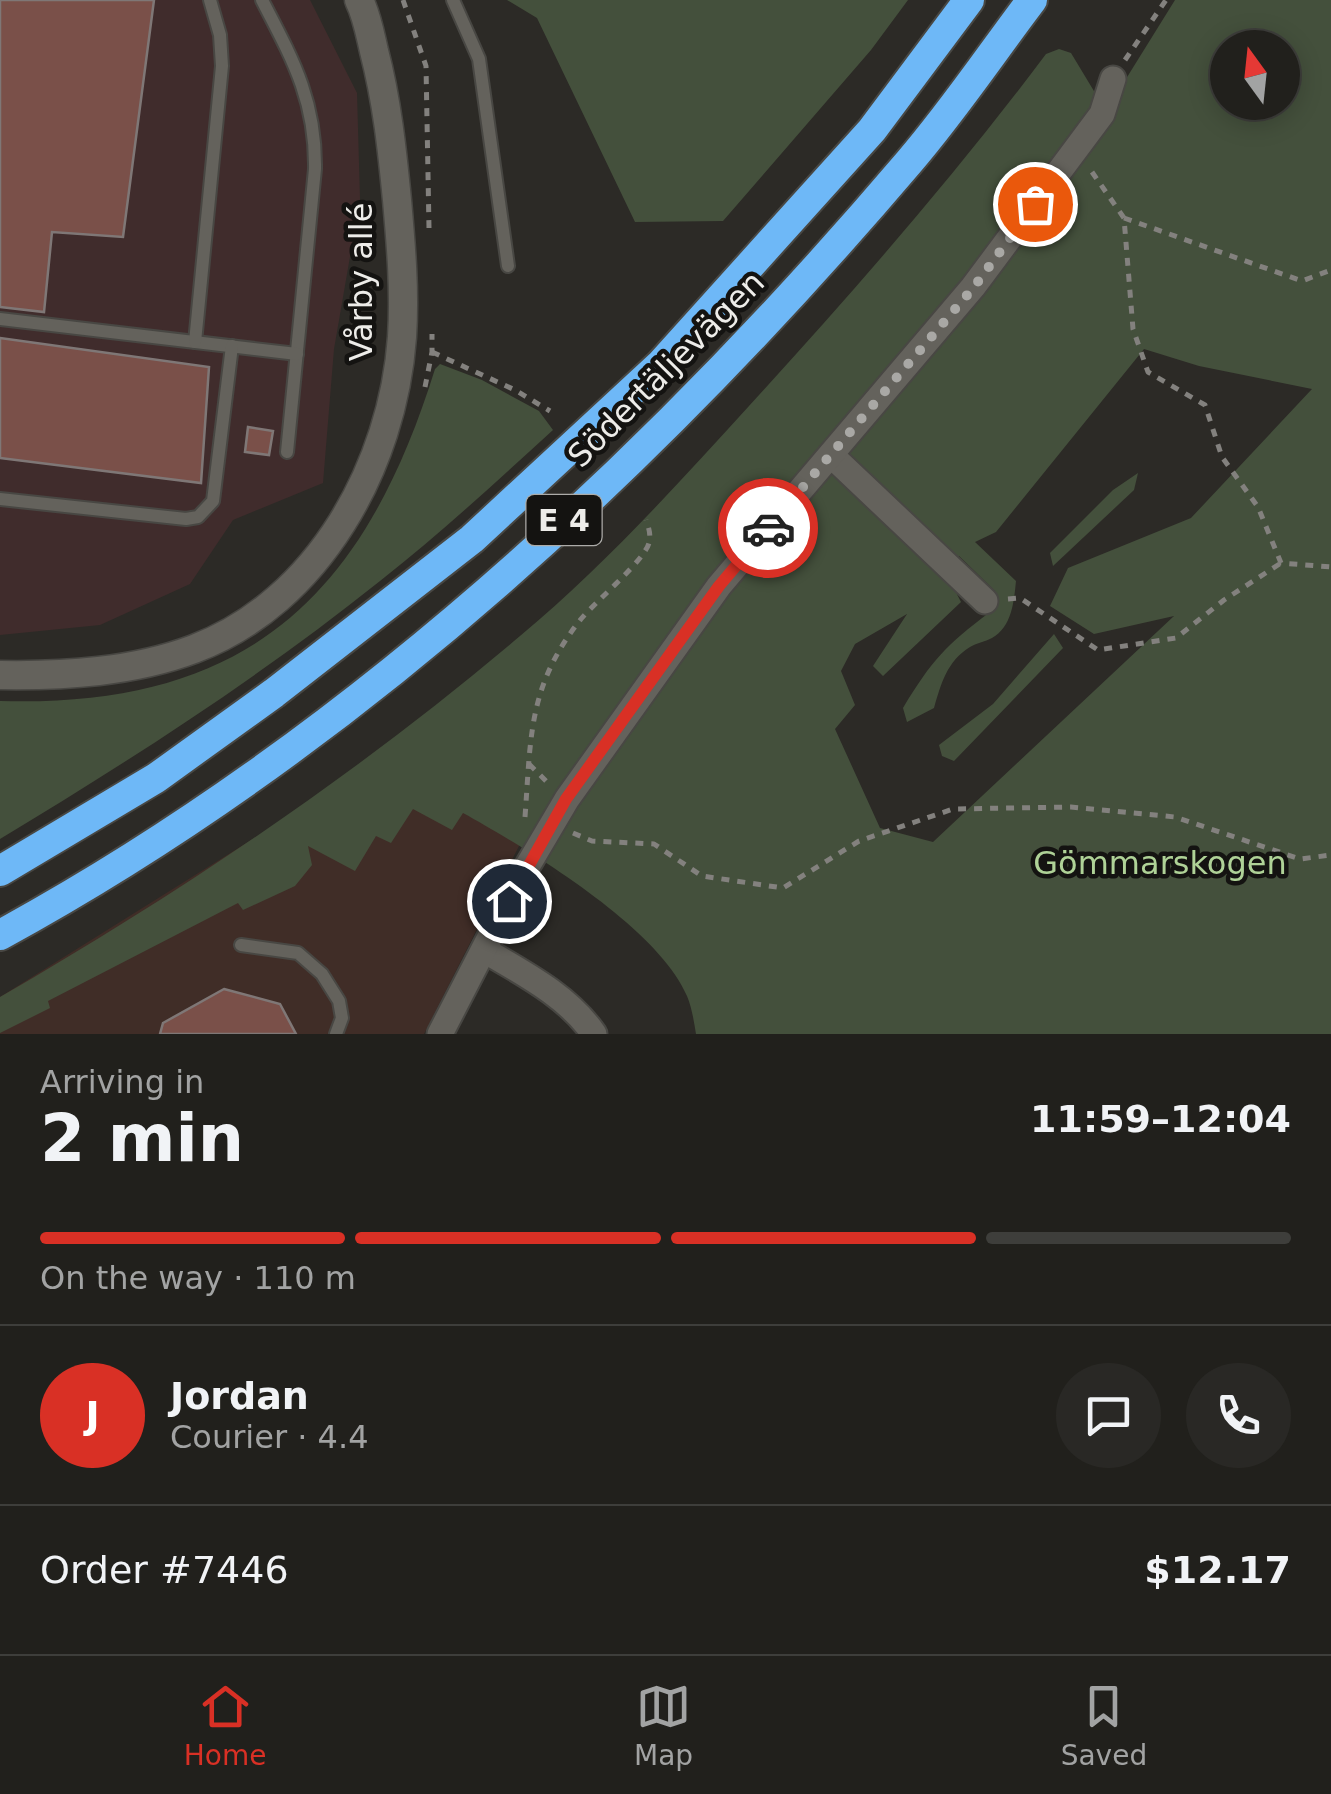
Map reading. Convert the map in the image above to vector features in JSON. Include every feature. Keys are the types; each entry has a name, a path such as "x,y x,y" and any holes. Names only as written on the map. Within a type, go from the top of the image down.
{"highway":[{"name":"Södertäljevägen","path":"0,871 156,778 274,694 472,539 661,364 872,130 969,0"},
{"name":"Södertäljevägen","path":"0,935 178,826 298,742 494,584 699,396 910,160 1032,0"}],"street":[{"name":"Vårby allé","path":"0,676 125,668 214,641 258,614 294,583 316,560 351,510 383,430 402,337 402,253 388,104 359,0"},
{"path":"440,1034 566,799 719,586 974,287 1102,114 1113,79"},
{"path":"831,455 985,601"},
{"path":"484,950 555,995 577,1012 594,1034"}],"lane":[{"path":"195,342 222,66 220,35 210,0"},
{"path":"262,0 305,92 316,132 288,452"},
{"path":"452,0 479,59 508,266"},
{"path":"0,318 297,354"},
{"path":"0,500 198,517 212,501 232,346"},
{"path":"241,944 298,954 322,974 338,1001 342,1018 336,1034"}],"path":[{"path":"403,0 426,66 430,238"},
{"path":"1113,79 1166,0"},
{"path":"1076,150 1124,218 1133,329 1148,372 1205,405 1222,457 1258,507 1281,563"},
{"path":"1124,218 1302,280 1331,270"},
{"path":"432,333 432,352 550,411"},
{"path":"529,764 535,705 547,673 585,614 647,549 650,533 646,520"},
{"path":"985,601 1020,598 1098,650 1176,638 1224,600 1281,563 1331,567"},
{"path":"552,824 592,842 654,844 702,876 783,888 858,842 953,809 1071,807 1175,817 1300,859 1331,855"}],"shaded area":[{"path":"0,0 310,0 357,93 360,199 334,349 323,483 233,520 190,584 100,625 0,635"},
{"path":"413,808 462,812 520,844 424,1034 0,1034 0,997 275,825 376,835"}],"green space":[{"path":"507,0 908,0 871,50 723,221 635,222 537,18"},
{"name":"Gömmarskogen","path":"1175,0 1331,0 1331,1034 696,1034 689,1001 672,970 621,917 555,869 463,813 452,830 413,809 391,843 376,836 355,871 308,846 312,865 295,886 243,910 238,903 48,1001 50,1008 0,1033 0,997 136,915 333,782 459,686 581,582 667,495 826,320 939,189 1046,54 1059,49 1071,53 1106,111","holes":["1144,349 1199,366 1312,389 1191,518 1068,568 1050,606 1094,634 1174,616 933,842 880,828 835,729 855,705 841,671 855,644 907,614 873,666 883,676 961,602 947,575 959,556 995,591 990,612 941,654 903,708 907,722 934,708 950,666 970,647 999,633 1013,605 1016,581 975,542 996,532"]},
{"path":"440,364 482,380 539,411 553,430 424,545 288,651 146,748 0,839 0,701 87,698 162,684 227,659 284,623 331,576 372,518 406,449"},
{"path":"1138,473 1134,490 1053,566 1050,553 1113,490"},
{"path":"1054,634 1063,648 954,761 942,756 939,745 993,704"}],"building":[{"path":"0,0 154,0 123,237 52,232 44,312 0,307"},
{"path":"0,338 209,367 201,483 0,458"},
{"path":"248,427 273,431 269,455 245,452"},
{"path":"224,989 280,1004 296,1034 160,1034 163,1023"}],"way so far":[{"path":"768,528 974,287 1035,204"}],"route":[{"path":"509,901 566,799 719,586 768,528"}]}
